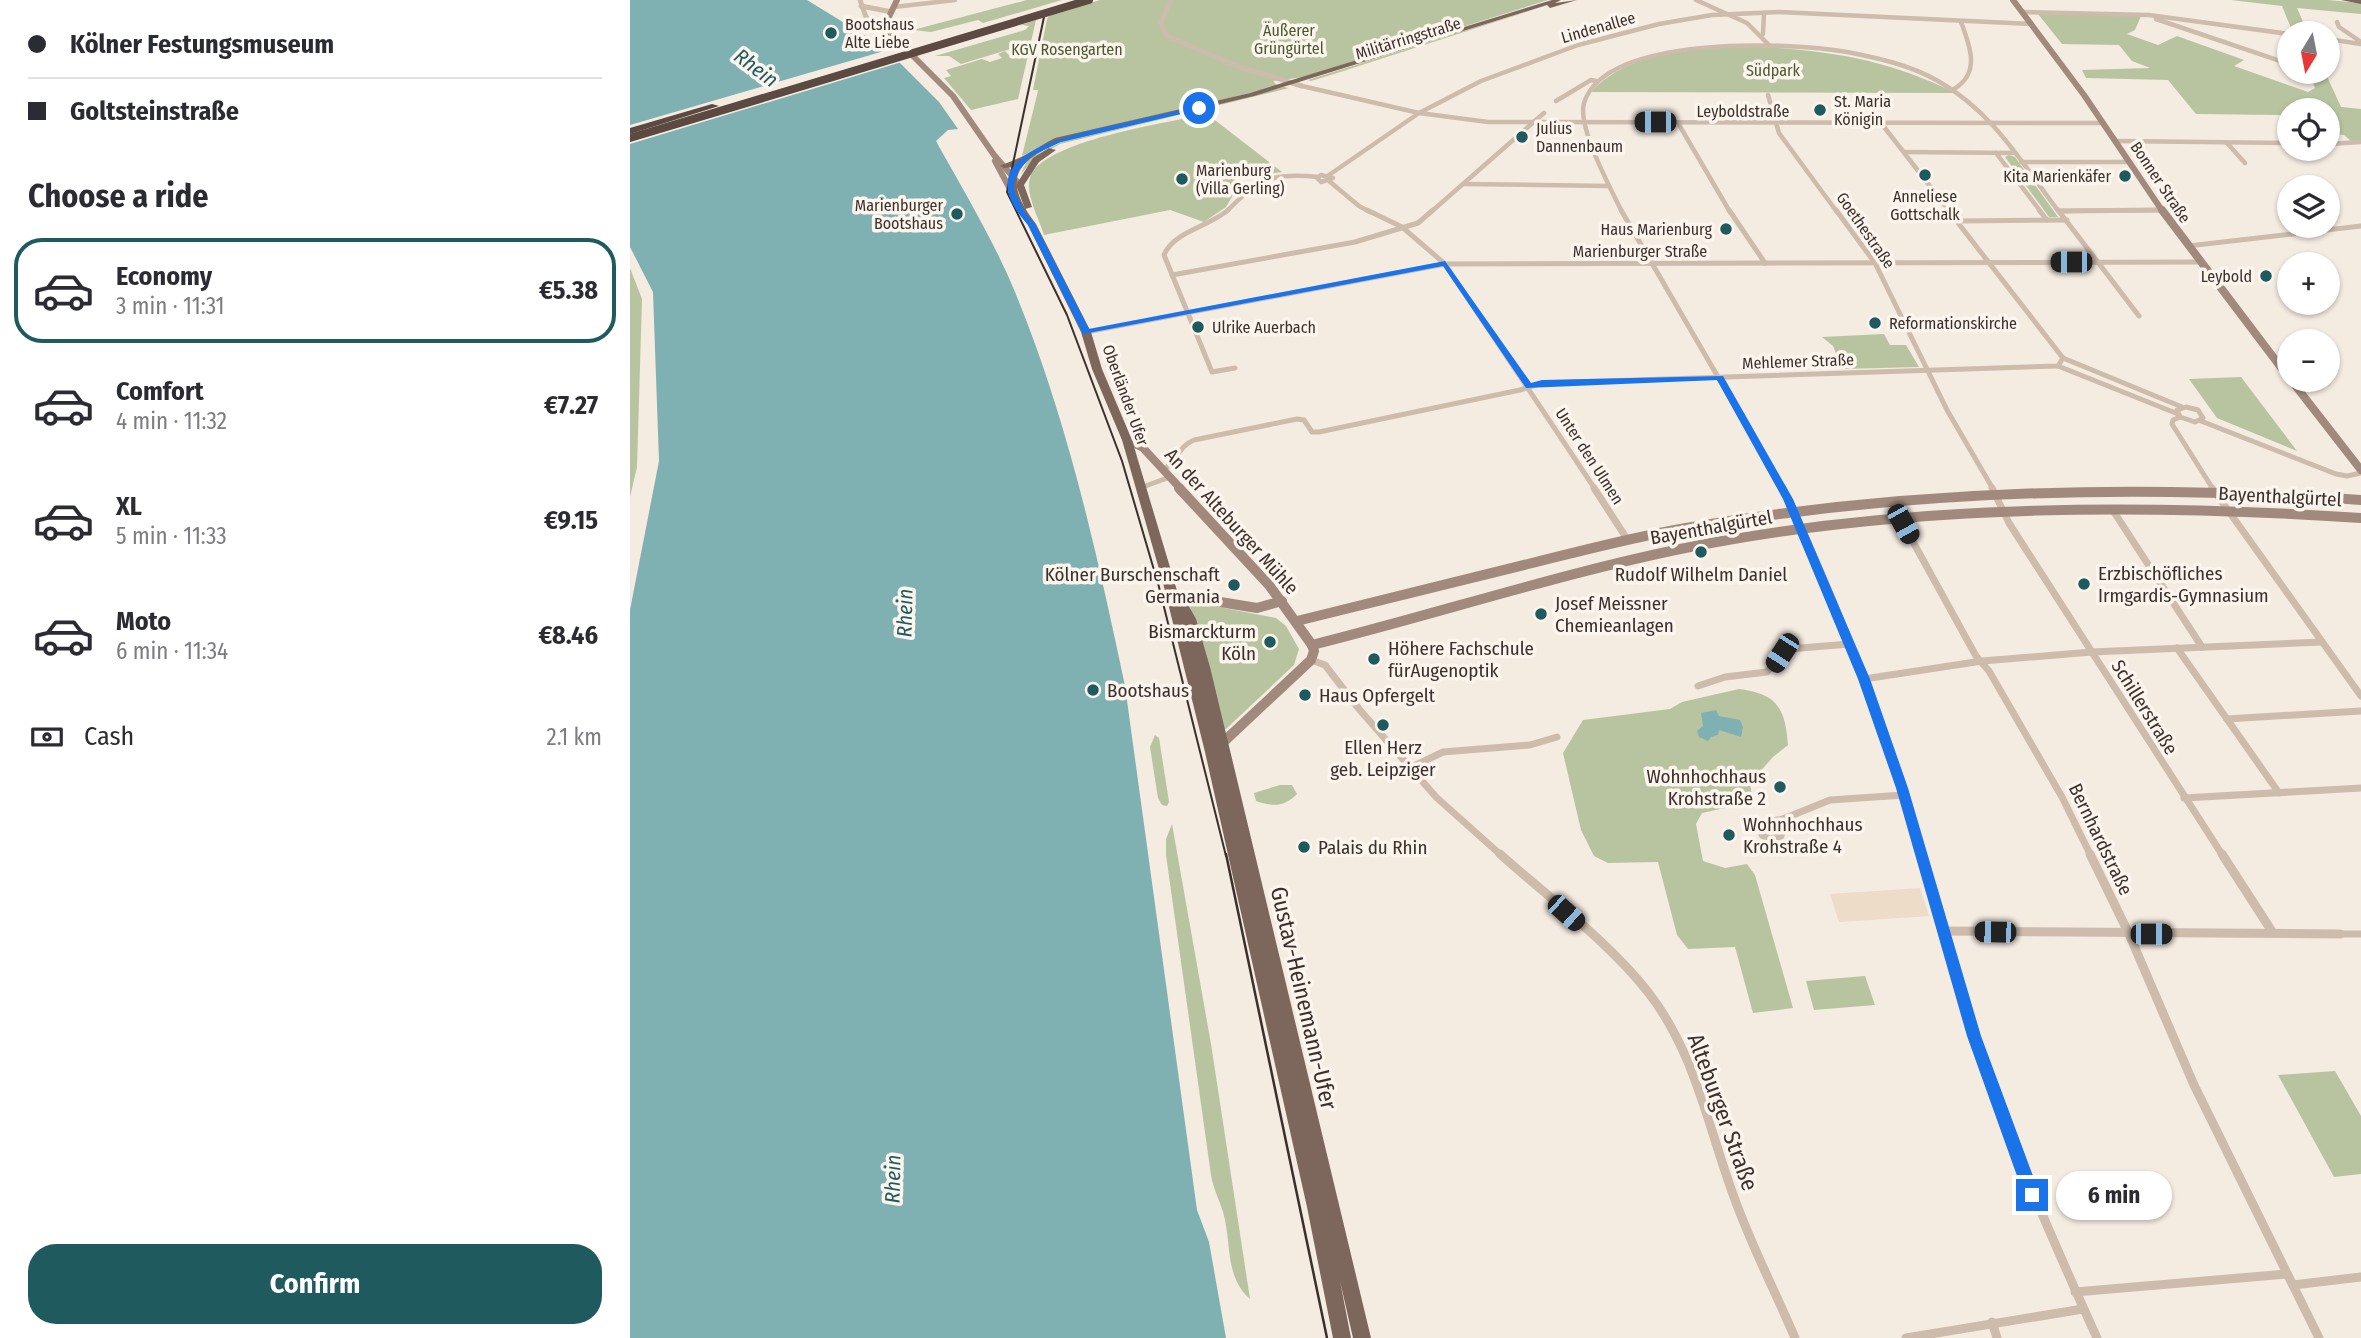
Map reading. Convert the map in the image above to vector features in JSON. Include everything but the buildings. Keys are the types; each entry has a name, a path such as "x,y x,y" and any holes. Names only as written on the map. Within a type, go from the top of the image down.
{"highway":[{"path":"630,131 1070,0"},
{"path":"630,138 1089,0"}],"main road":[{"path":"897,0 886,23 891,34 953,96 994,155 1020,185 1031,224"},
{"name":"Militärringstraße","path":"1020,185 1036,160 1067,144 1302,86 1558,0"},
{"path":"1549,3 1565,0"},
{"name":"Militärringstraße","path":"1029,154 1058,140 1217,104 1549,3 1574,0"},
{"name":"Bonner Straße","path":"2013,0 2104,123 2188,246 2277,362"},
{"path":"2344,0 2361,2"},
{"path":"1004,166 1012,165 1029,154"},
{"path":"1011,191 1013,177 1029,154"},
{"path":"994,155 1001,176 1011,191"},
{"name":"Oberländer Ufer","path":"1011,191 1023,215 1031,224 1086,332 1097,369 1127,440 1169,583 1198,669"},
{"name":"Bonner Straße","path":"2300,392 2361,471"},
{"name":"An der Alteburger Mühle","path":"1127,440 1143,448 1282,601 1312,645"},
{"name":"Bayenthalgürtel","path":"1297,621 1632,538 1674,529 1794,512 1892,502 1996,496 2215,493 2361,500"},
{"path":"2266,495 2268,504 2277,512"},
{"name":"Bayenthalgürtel","path":"1312,645 1649,556 1802,529 2003,513 2112,509 2229,510 2361,518"},
{"path":"1632,538 1649,545 1649,556"},
{"path":"1615,542 1617,553 1628,562"},
{"name":"Oberländer Ufer","path":"1169,583 1190,619 1198,669"},
{"path":"1177,594 1256,608 1282,601"},
{"path":"1217,748 1311,660 1314,651 1312,645"},
{"name":"Gustav-Heinemann-Ufer","path":"1198,669 1362,1338"},
{"name":"Gustav-Heinemann-Ufer","path":"1217,748 1342,1338"}],"street":[{"path":"860,3 871,10 893,10 955,0"},
{"path":"1171,0 1160,24 1161,30 1167,36 1237,65 1302,86"},
{"path":"1696,0 1763,34 1770,46"},
{"path":"860,3 866,17 891,34"},
{"path":"2022,12 2149,15 2277,32"},
{"path":"1763,34 1764,13"},
{"name":"Lindenallee","path":"1329,178 1419,113 1481,81 1555,52 1634,30 1727,14 1764,13 2032,24"},
{"path":"2149,15 2277,60"},
{"path":"1954,89 1966,82 1972,72 1969,45 1961,22"},
{"path":"2340,28 2361,43"},
{"path":"2340,40 2361,43"},
{"path":"1556,101 1611,71 1664,54 1719,47 1770,46 1823,50 1882,61 1916,71 1954,89 1978,107 2138,316"},
{"path":"1596,81 1582,108 1590,144 1609,186 1759,444 1802,529 1864,679 1904,795 1942,931 2004,1124 2097,1338"},
{"name":"Leyboldstraße","path":"1302,86 1419,113 1478,121 2104,123"},
{"name":"Goethestraße","path":"1768,95 1775,123 1794,155 1875,263 1947,410 1996,496"},
{"path":"1172,275 1363,240 1418,223 1544,113"},
{"path":"1678,123 1718,194 1765,262"},
{"path":"1881,123 2063,358 2182,407 2197,410 2203,418 2201,421"},
{"path":"2116,141 2277,143"},
{"path":"2340,143 2361,142"},
{"path":"2227,143 2245,163"},
{"path":"1904,152 2014,153"},
{"path":"1996,153 2047,220"},
{"path":"2021,162 2130,162"},
{"name":"Unter den Ulmen","path":"1235,368 1212,372 1185,313 1164,255 1168,245 1223,215 1251,186 1285,174 1318,177 1321,181 1329,178 1359,206 1402,227 1445,264 1632,538"},
{"path":"1464,184 1609,186"},
{"path":"2060,211 2163,210"},
{"path":"1958,221 2067,220"},
{"path":"2188,246 2361,226"},
{"name":"Marienburger Straße","path":"1086,332 1445,264 2200,262"},
{"path":"2063,358 2058,366 2191,422 2201,421 2342,476 2361,471"},
{"name":"Mehlemer Straße","path":"1167,474 1181,447 1194,440 1297,419 1304,420 1312,432 1319,432 1542,383 2058,366"},
{"path":"2179,416 2177,410 2182,407"},
{"path":"2179,416 2172,424 2215,493 2361,696"},
{"path":"1140,488 1167,474"},
{"name":"Schillerstraße","path":"1996,496 2003,513 2273,933"},
{"path":"2112,509 2202,647"},
{"name":"Bernhardstraße","path":"1901,520 1976,656 2062,797 2129,934 2194,1085 2319,1338"},
{"path":"1864,679 1982,662 2092,652 2322,642"},
{"path":"1698,686 1725,677 1767,672 1782,653 1790,649 1849,644"},
{"path":"2176,648 2279,793"},
{"name":"Alteburger Straße","path":"1311,660 1325,665 1359,709 1441,801 1622,964 1647,991 1672,1028 1689,1062 1734,1198 1795,1338"},
{"path":"2227,719 2361,711"},
{"path":"1412,767 1443,752 1530,745 1557,737"},
{"path":"2184,798 2361,788"},
{"path":"1783,819 1830,800 1904,795"},
{"path":"1942,931 2361,934"},
{"path":"2075,1292 2287,1274"},
{"path":"2293,1285 2361,1277"},
{"path":"1906,1338 2083,1309"},
{"path":"1992,1322 1997,1338"}],"green space":[{"path":"1027,0 1062,0 983,23 978,20 931,32 913,30"},
{"path":"1100,0 1548,0 1304,77 1273,81 1277,85 1271,88 1060,138 1022,156 1038,90 1033,90 1047,19 1049,16"},
{"path":"1563,0 1334,74 1308,80"},
{"path":"2231,0 2328,0 2361,3 2361,14 2297,8 2303,21 2288,21 2282,6"},
{"path":"2038,14 2141,16 2135,30 2127,34 2158,45 2177,36 2244,60 2234,66 2277,81 2277,84 2308,92 2315,88 2313,84 2330,84 2337,98 2277,98 2277,115 2196,114 2168,80 2086,78 2082,70 2150,68 2132,61 2119,45 2062,44"},
{"path":"1036,20 1018,99 971,110 944,78 951,76 946,70 982,59 990,62 1002,58 998,54 1005,51 1011,57 1021,56 1022,52 1018,48 1027,44 961,64 949,56 935,56 1025,30 1029,26 1021,25"},
{"name":"Südpark","path":"1760,47 1836,54 1860,59 1908,73 1955,93 1591,92 1607,77 1627,67 1670,53"},
{"path":"1284,87 1289,88 1060,144 1034,159 1020,175 1029,158 1064,141"},
{"path":"2340,105 2361,109 2361,140 2351,141 2340,135"},
{"path":"1207,114 1282,172 1235,179 1233,195 1226,207 1204,222 1170,210 1044,235 1029,191 1030,178 1039,165 1057,154 1109,135"},
{"path":"2005,157 2015,157 2058,217 2049,217"},
{"path":"630,268 642,299 637,467 630,497"},
{"path":"1884,334 1890,345 1906,345 1919,367 1842,369 1833,346 1822,337"},
{"path":"2241,377 2297,451 2217,418 2189,379"},
{"path":"1188,601 1276,618 1286,626 1299,649 1294,665 1223,730 1199,631"},
{"path":"1739,689 1762,695 1777,705 1784,721 1788,745 1773,757 1750,783 1753,802 1702,813 1696,824 1703,861 1725,868 1747,864 1755,875 1793,1008 1753,1013 1735,947 1688,949 1677,935 1658,862 1608,863 1594,856 1581,830 1563,753 1583,720 1670,709 1682,702"},
{"path":"1155,735 1159,738 1169,802 1167,806 1162,805 1158,798 1150,747"},
{"path":"1280,785 1292,785 1297,794 1278,805 1256,801 1254,793"},
{"path":"1172,824 1211,1044 1250,1299 1236,1280 1232,1269 1226,1223 1211,1175 1166,855 1166,839"},
{"path":"1865,976 1875,1005 1814,1010 1806,981"},
{"path":"2335,1071 2361,1116 2361,1174 2334,1177 2278,1075"}],"shaded area":[{"path":"1920,888 1929,916 1839,922 1830,894"}],"water":[{"name":"Rhein","path":"630,0 807,0 885,48 939,102 958,129 948,130 936,141 997,253 1034,340 1079,486 1103,586 1125,686 1197,1210 1209,1242 1226,1338 630,1338 630,610 659,461 653,292 630,247"},
{"path":"1716,710 1719,716 1740,720 1743,727 1741,737 1719,730 1718,735 1708,741 1699,737 1697,731 1703,726 1701,713"}],"pier":[{"path":"891,49 905,61 630,144 630,125"}],"tram line":[{"path":"1044,17 1007,192 1067,315 1122,461 1159,587 1226,856"},
{"path":"1226,854 1327,1338"}],"place":[{"name":"Bootshaus Alte Liebe","path":"831,33"},
{"name":"St. Maria Königin","path":"1820,110"},
{"name":"Julius Dannenbaum","path":"1522,137"},
{"name":"Anneliese Gottschalk","path":"1925,175"},
{"name":"Kita Marienkäfer","path":"2125,176"},
{"name":"Marienburg (Villa Gerling)","path":"1182,179"},
{"name":"Marienburger Bootshaus","path":"957,214"},
{"name":"Haus Marienburg","path":"1726,229"},
{"name":"Leybold","path":"2266,276"},
{"name":"Reformationskirche","path":"1875,323"},
{"name":"Ulrike Auerbach","path":"1198,327"},
{"name":"Rudolf Wilhelm Daniel","path":"1701,552"},
{"name":"Erzbischöfliches Irmgardis-Gymnasium","path":"2084,584"},
{"name":"Kölner Burschenschaft Germania","path":"1234,585"},
{"name":"Josef Meissner Chemieanlagen","path":"1541,614"},
{"name":"Bismarckturm Köln","path":"1270,642"},
{"name":"Höhere Fachschule fürAugenoptik","path":"1374,659"},
{"name":"Bootshaus","path":"1093,690"},
{"name":"Haus Opfergelt","path":"1305,695"},
{"name":"Ellen Herz geb. Leipziger","path":"1383,725"},
{"name":"Wohnhochhaus Krohstraße 2","path":"1780,787"},
{"name":"Wohnhochhaus Krohstraße 4","path":"1729,835"},
{"name":"Palais du Rhin","path":"1304,847"}],"route":[{"path":"1199,108 1058,140 1029,154 1016,170 1011,191 1023,215 1031,224 1086,332 1445,264 1529,387 1542,383 1720,377 1788,499 1864,679 1902,788 1974,1036 2032,1195"}],"park label":[{"name":"Äußerer Grüngürtel","path":"1289,39"},
{"name":"KGV Rosengarten","path":"1067,49"}]}
